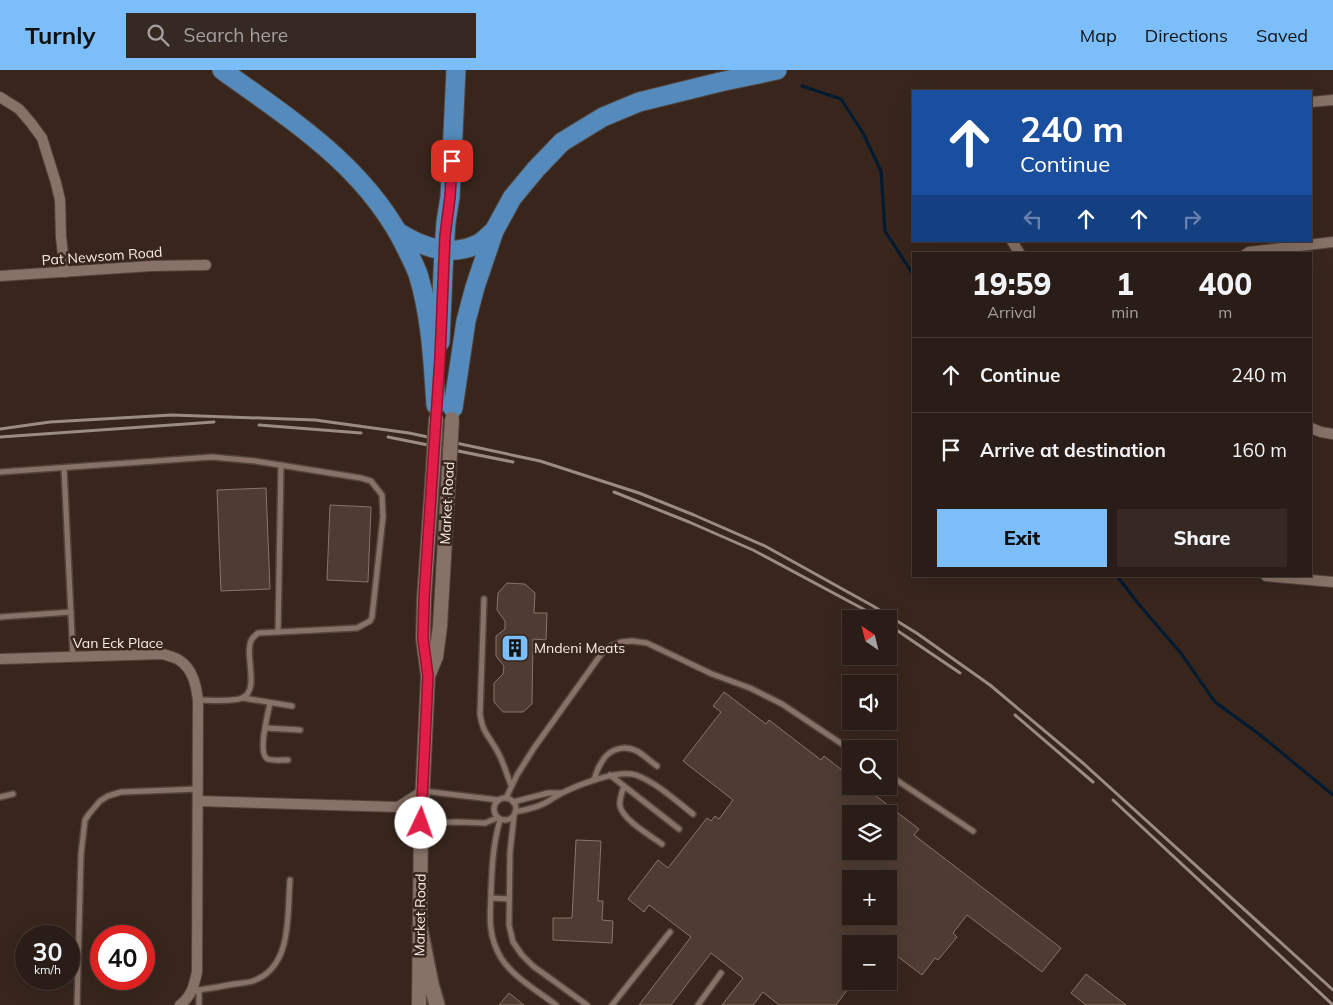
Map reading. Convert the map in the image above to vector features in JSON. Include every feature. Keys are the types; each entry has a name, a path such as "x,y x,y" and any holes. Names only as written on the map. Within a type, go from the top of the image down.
{"highway":[{"path":"222,70 307,132 344,164 374,196 398,232 418,272 427,312 432,353 444,412"},
{"path":"444,412 450,250 446,222 450,197 456,70"},
{"path":"450,250 458,234 464,70"},
{"path":"444,412 475,287 494,231 512,198 562,142 603,117 639,102 777,70"},
{"path":"398,232 412,241 428,247 450,250 480,243 494,231"}],"main road":[{"path":"420,929 437,1005"}],"street":[{"path":"0,97 19,109 42,138 60,200 61,237 66,272"},
{"path":"1312,102 1333,100"},
{"path":"1249,252 1333,242"},
{"name":"Pat Newsom Road","path":"0,276 151,266 206,265"},
{"name":"Market Road","path":"419,1005 421,823 428,676 423,639 425,590 433,470 444,412"},
{"name":"Market Road","path":"428,676 436,658 440,626 449,470 444,412"},
{"path":"1312,428 1333,434"},
{"path":"1277,577 1333,582"},
{"name":"Van Eck Place","path":"0,659 164,654 179,660 189,670 196,683 198,700 197,972 196,991 180,1005"},
{"path":"398,807 423,791"},
{"path":"198,801 398,807 421,823"}],"lane":[{"path":"0,472 212,457 255,461 371,481 382,495 383,517 370,621 357,628 258,633 253,637 250,644 251,687 248,694 236,700 198,700"},
{"path":"278,632 281,465"},
{"path":"64,468 73,657"},
{"path":"484,599 480,714 484,731 496,747 511,785"},
{"path":"0,617 71,612"},
{"path":"506,798 511,785 534,748 602,653 611,646 632,640 648,643 712,674 750,688 782,704 842,744"},
{"path":"243,698 292,706"},
{"path":"270,702 263,752 268,759 288,760"},
{"path":"266,728 300,730"},
{"path":"594,780 599,765 605,756 620,748 628,748 638,752 657,766"},
{"path":"421,823 485,823 498,819 508,820 515,814 544,804 562,793 594,780 625,774 634,774 654,784 694,814"},
{"path":"610,776 680,829"},
{"path":"897,780 973,831"},
{"path":"624,786 620,805 623,813 628,819 662,844"},
{"path":"77,1005 81,854 85,820 100,801 121,792 198,789"},
{"path":"423,791 499,800 506,798 513,802 515,814 510,852 509,899 509,925 513,942 533,966 587,1005"},
{"path":"513,802 542,794 562,793"},
{"path":"0,796 14,794"},
{"path":"499,800 494,806 494,814 498,819 493,850 491,898 493,941 508,967 522,980 556,1005"},
{"path":"199,1005 196,991 252,982 270,971 278,961 286,940 290,880"},
{"path":"491,898 509,899"},
{"path":"612,1005 670,932"},
{"path":"698,1005 721,973"}],"building":[{"path":"266,488 270,589 221,591 217,490"},
{"path":"330,505 371,507 368,582 327,580"},
{"name":"Mndeni Meats","path":"507,583 525,584 535,593 534,613 547,613 546,640 533,639 532,704 523,712 503,712 494,702 494,683 503,674 504,666 496,656 496,636 505,629 505,621 497,610 498,593"},
{"path":"724,692 766,724 769,720 821,760 824,756 842,770 842,795 875,795 888,805 842,805 842,860 897,860 897,812 919,829 914,835 1061,948 1042,972 967,915 953,933 957,937 938,960 935,958 922,975 897,956 897,935 842,935 842,990 847,990 836,1005 779,1005 763,992 753,1005 722,1005 743,978 711,953 671,1005 639,1005 691,937 649,905 644,912 628,899 658,860 668,868 707,818 711,821 715,816 719,819 733,800 683,761 721,712 713,706"},
{"path":"576,840 601,841 598,901 603,901 602,920 613,921 612,943 553,940 553,918 572,918"},
{"path":"1086,974 1126,1005 1086,1005 1071,993"},
{"path":"509,993 524,1005 499,1005"}],"waterway":[{"path":"802,86 841,99 863,133 881,171 885,231 912,273"},
{"path":"1118,577 1180,652 1215,702 1259,734 1333,795"}],"railway":[{"path":"0,429 50,422 172,415 315,420 409,433 540,461 639,493 694,515 765,546 873,606 918,634 990,685 1084,764 1333,990"},
{"path":"0,437 214,422"},
{"path":"259,425 361,433"},
{"path":"388,437 513,462"},
{"path":"614,492 753,550 865,610"},
{"path":"898,631 960,673"},
{"path":"1015,715 1093,782"},
{"path":"1113,800 1333,1005"}],"place":[{"name":"Mndeni Meats","path":"515,648"}],"route":[{"path":"421,823 428,676 423,639 424,599 440,358 445,236 452,161"}]}
